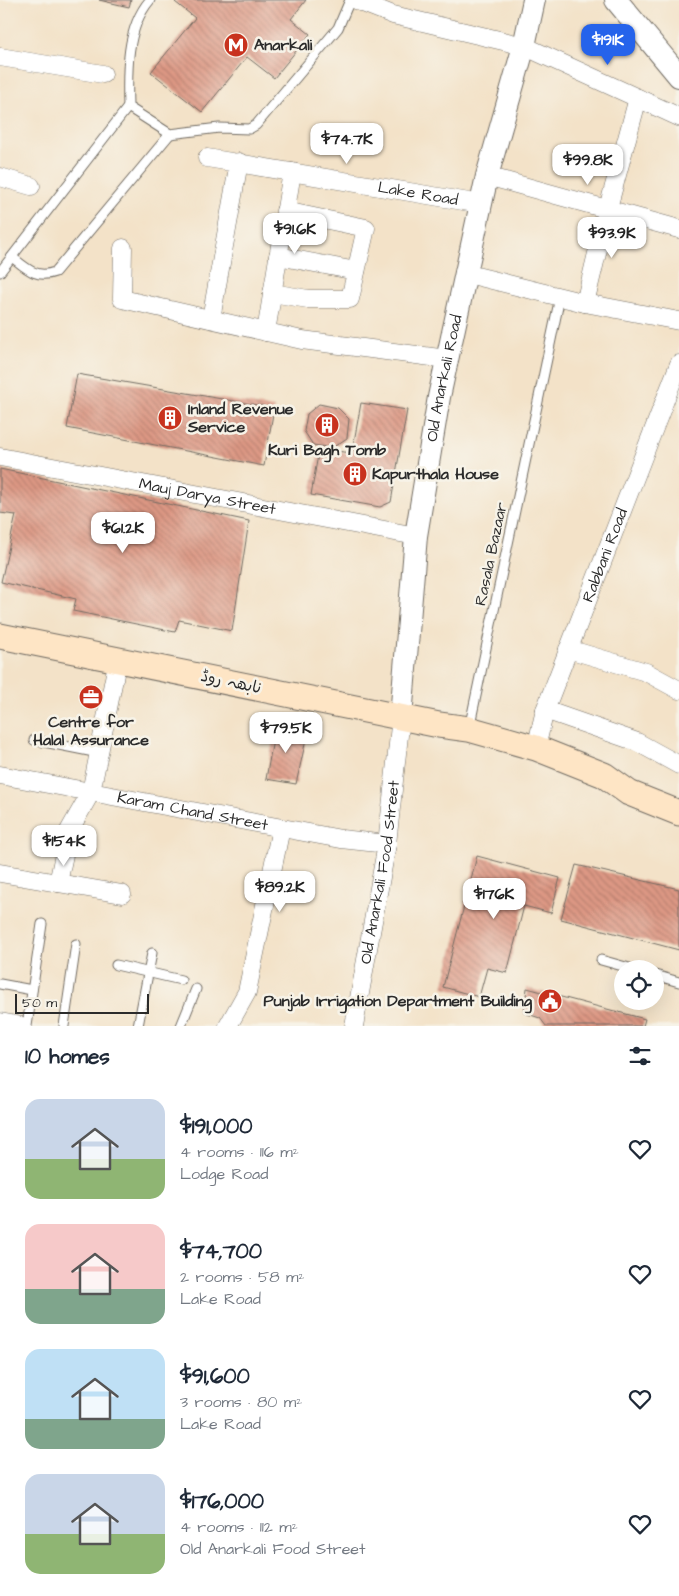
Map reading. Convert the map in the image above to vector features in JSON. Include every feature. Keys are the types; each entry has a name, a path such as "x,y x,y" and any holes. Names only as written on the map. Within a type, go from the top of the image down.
{"main road":[{"name":"نابھہ روڈ","path":"0,636 469,729 536,748 604,775 632,779 679,796"},
{"name":"نابھہ روڈ","path":"604,775 629,793 679,814"}],"street":[{"path":"355,0 393,15 524,46 679,117"},
{"name":"Old Anarkali Road","path":"401,717 416,536 439,397 464,273 487,176 524,46 534,0"},
{"path":"616,0 679,76"},
{"path":"0,57 103,74"},
{"path":"584,304 638,98"},
{"name":"Lake Road","path":"207,158 481,204"},
{"path":"211,320 239,162"},
{"path":"266,332 292,172"},
{"path":"487,176 679,229"},
{"path":"0,177 31,186"},
{"path":"272,293 308,300 350,299 366,228 285,211"},
{"path":"123,248 122,300 302,340 448,359"},
{"path":"278,256 356,271"},
{"path":"464,273 584,304 679,321"},
{"name":"Rabbani Road","path":"536,748 545,710 678,371"},
{"name":"Mauj Darya Street","path":"0,457 416,536"},
{"path":"568,649 646,672 679,690"},
{"path":"58,883 69,831 91,792 118,660"},
{"path":"545,710 638,742 679,765"},
{"name":"Old Anarkali Food Street","path":"354,1026 387,844 401,717"},
{"name":"Karam Chand Street","path":"0,775 341,839 387,844"},
{"path":"228,1026 247,992 281,828"},
{"path":"0,873 122,894"},
{"path":"0,1022 22,1026"}],"lane":[{"path":"0,272 128,106 130,51 136,25 150,0"},
{"path":"12,257 33,274 40,276 55,272 170,134 200,129 249,129 256,125 338,28 350,0"},
{"path":"128,106 170,134"},
{"name":"Rasala Bazaar","path":"469,729 560,297"},
{"path":"34,740 99,752"},
{"path":"27,1026 42,924"},
{"path":"64,1026 76,944"},
{"path":"138,1026 152,953"},
{"path":"601,960 614,964"},
{"path":"116,964 181,980"},
{"path":"664,978 679,982"},
{"path":"0,984 32,990"},
{"path":"181,1026 196,989"}],"building":[{"path":"99,0 131,0 129,7"},
{"name":"Anarkali","path":"177,0 306,0 291,19 310,34 274,78 247,57 202,112 151,72 195,18 175,2"},
{"name":"Inland Revenue Service","path":"77,374 274,408 264,466 67,428"},
{"name":"Kapurthala House","path":"361,403 407,410 391,502 380,507 311,495 319,449 352,453"},
{"name":"Kuri Bagh Tomb","path":"319,404 338,408 349,419 347,438 332,448 313,445 304,431 307,414"},
{"path":"0,469 249,521 232,631 179,620 175,632 73,611 76,599 1,582 16,515 0,513"},
{"path":"276,723 308,731 296,784 266,779"},
{"path":"477,856 560,878 551,913 524,906 507,973 487,968 479,997 443,987"},
{"path":"576,865 679,889 679,950 561,919"},
{"name":"Punjab Irrigation Department Building","path":"527,988 645,1019 643,1026 546,1026 540,1018 524,1013"}],"place":[{"name":"Anarkali","path":"236,45"},
{"name":"Inland Revenue Service","path":"170,418"},
{"name":"Kuri Bagh Tomb","path":"327,425"},
{"name":"Kapurthala House","path":"355,474"},
{"name":"Centre for Halal Assurance","path":"91,697"},
{"name":"Punjab Irrigation Department Building","path":"550,1001"}]}
